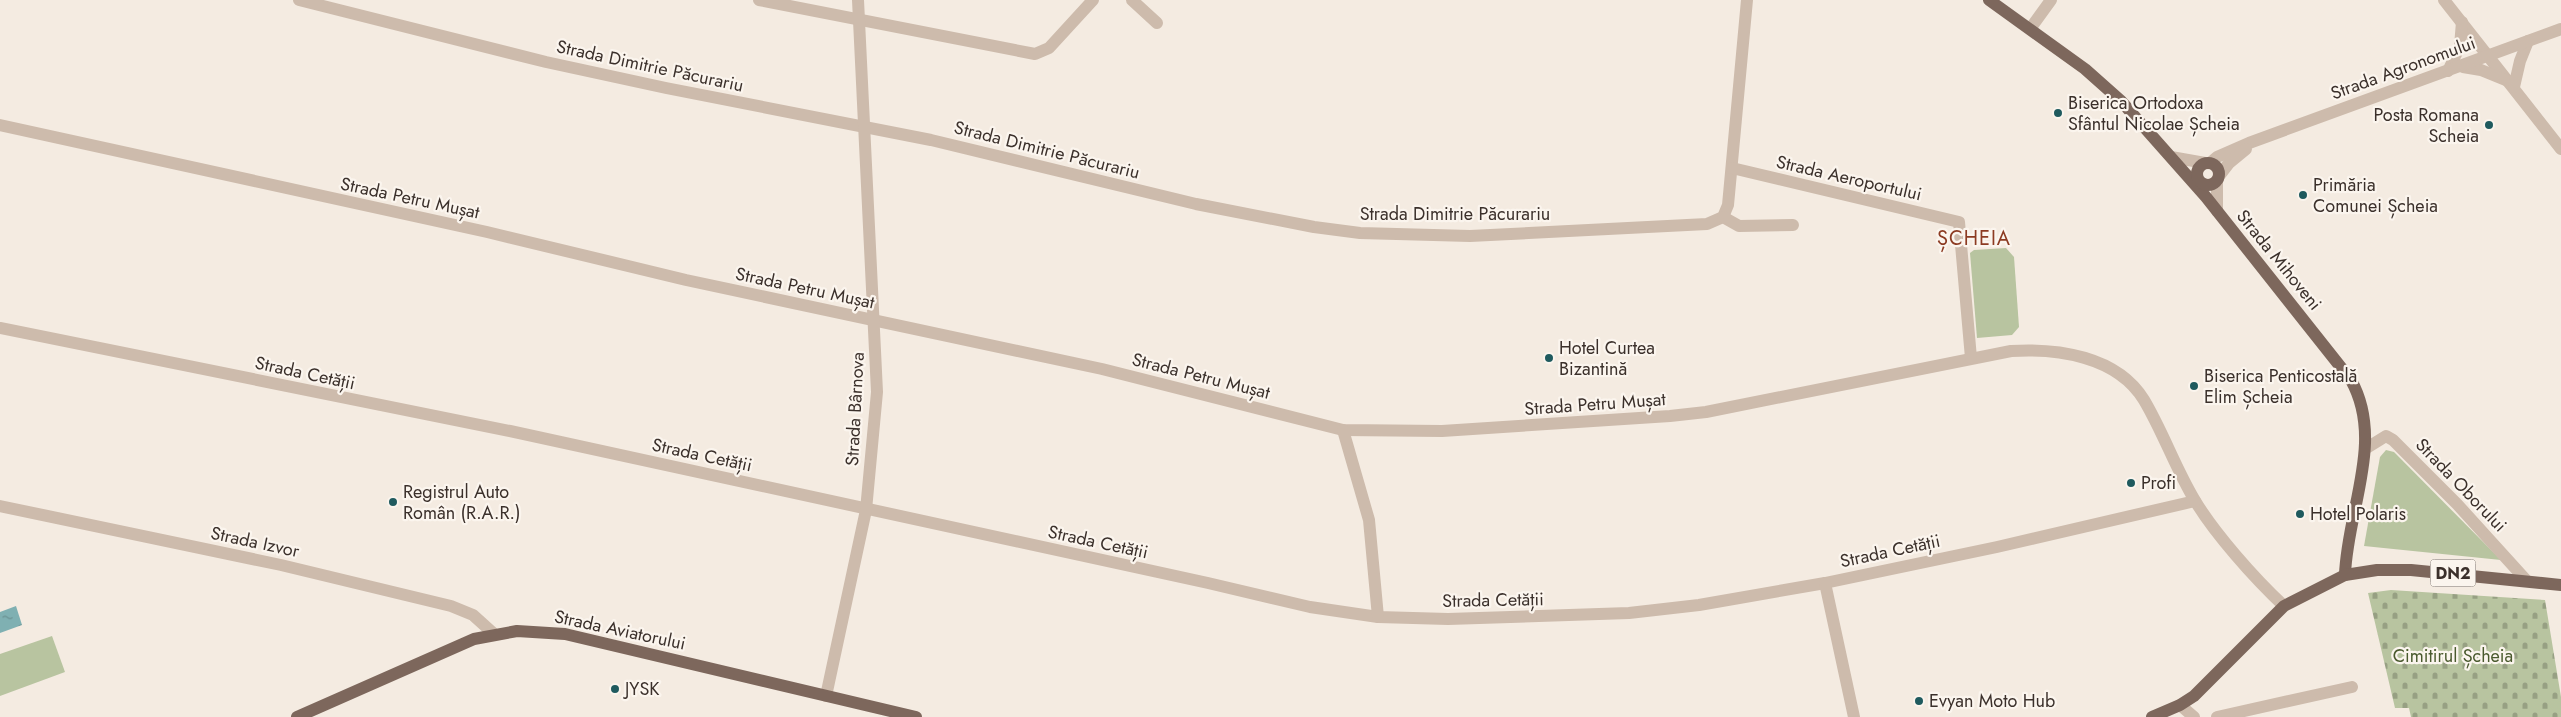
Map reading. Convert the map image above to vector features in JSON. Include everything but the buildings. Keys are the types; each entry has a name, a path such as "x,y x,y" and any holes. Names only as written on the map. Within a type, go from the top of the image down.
{"main road":[{"name":"Strada Mihoveni","path":"1989,0 2105,86 2171,157 2207,180 2218,211 2351,380 2359,395 2366,419 2365,449 2347,550 2345,575"},
{"path":"2207,163 2217,166 2207,180 2198,169 2207,163"},
{"name":"DN2","path":"2152,717 2180,705 2222,670 2284,606 2345,575 2392,569 2526,580 2561,585"},
{"name":"Strada Aviatorului","path":"297,717 440,653 494,634 517,630 565,634 916,717"}],"street":[{"name":"Strada Dimitrie Păcurariu","path":"299,0 564,66 864,126 1007,157 1196,204 1360,233 1470,236 1707,224 1723,218"},
{"path":"759,0 1035,54 1041,53 1054,44 1092,0"},
{"name":"Strada Bârnova","path":"826,696 866,510 877,392 858,0"},
{"path":"1132,0 1157,22"},
{"path":"1747,0 1728,205 1723,218 1739,226 1793,226"},
{"path":"2030,29 2051,0"},
{"path":"2444,0 2513,84 2561,149"},
{"path":"2448,71 2460,46 2462,22"},
{"name":"Strada Agronomului","path":"2207,163 2258,140 2561,29"},
{"path":"2513,84 2528,41"},
{"path":"2460,67 2481,70 2513,84"},
{"name":"Strada Petru Mușat","path":"0,125 487,232 874,322 1102,369 1343,430 1442,431 1564,425 1670,416 1729,407 2011,351 2046,350 2070,354 2104,366 2126,380 2143,399 2195,501 2209,522 2284,606"},
{"name":"Strada Agronomului","path":"2207,180 2258,140"},
{"path":"2171,157 2207,163"},
{"name":"Strada Aeroportului","path":"1732,168 1959,222 1972,358"},
{"path":"2207,180 2218,211"},
{"name":"Strada Cetății","path":"0,328 510,431 1208,583 1310,607 1378,617 1448,619 1629,613 1699,606 1826,583 2195,501"},
{"path":"1343,430 1369,520 1378,617"},
{"name":"Strada Oborului","path":"2365,449 2386,436 2393,440 2457,504 2526,580"},
{"name":"Strada Izvor","path":"0,506 262,561 451,606 473,615 494,634"},
{"path":"1826,583 1854,717"},
{"path":"2217,717 2352,686"},
{"path":"2180,705 2194,717"}],"green space":[{"path":"2006,248 2014,257 2019,327 2012,335 1977,338 1970,253 1974,250"},
{"path":"2386,450 2394,452 2501,560 2364,546 2380,457"},
{"name":"Cimitirul Șcheia","path":"2391,590 2545,600 2561,697 2561,717 2411,717 2409,708 2395,708 2368,593"},
{"path":"52,636 65,672 0,696 0,654"}],"water":[{"path":"16,606 22,625 0,633 0,612"}],"place":[{"name":"Biserica Ortodoxa Sfântul Nicolae Șcheia","path":"2058,113"},
{"name":"Posta Romana Scheia","path":"2489,125"},
{"name":"Primăria Comunei Șcheia","path":"2303,195"},
{"name":"Hotel Curtea Bizantină","path":"1549,358"},
{"name":"Biserica Penticostală Elim Șcheia","path":"2194,386"},
{"name":"Profi","path":"2131,483"},
{"name":"Registrul Auto Român (R.A.R.)","path":"393,502"},
{"name":"Hotel Polaris","path":"2300,514"},
{"name":"JYSK","path":"615,689"},
{"name":"Evyan Moto Hub","path":"1919,701"}],"district":[{"name":"ȘCHEIA","path":"1974,238"}]}
